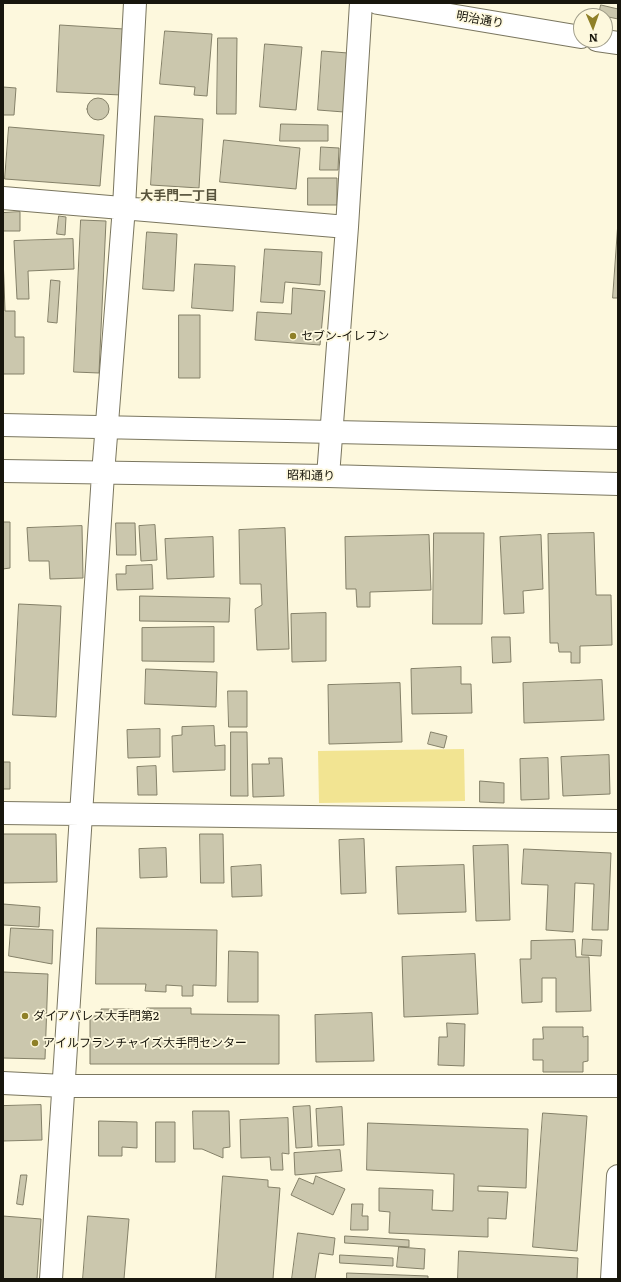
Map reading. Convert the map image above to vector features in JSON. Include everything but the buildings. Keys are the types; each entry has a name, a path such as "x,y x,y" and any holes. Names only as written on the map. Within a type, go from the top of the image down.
{"street":[{"path":"51,1279 103,474 108,427 124,208 135,3"},
{"path":"328,476 347,227 361,3"},
{"name":"明治通り","path":"378,3 573,36"},
{"path":"3,198 347,227"},
{"path":"3,426 618,438"},
{"name":"昭和通り","path":"3,471 103,474 328,476 618,484"},
{"path":"3,812 618,821"},
{"path":"3,1083 64,1086 618,1086"},
{"path":"612,1279 618,1176"}],"shaded area":[{"path":"464,749 465,801 319,803 318,751"}],"place":[{"name":"セブン-イレブン","path":"293,336"},
{"name":"ダイアパレス大手門第2","path":"25,1016"},
{"name":"アイルフランチャイズ大手門センター","path":"35,1043"}],"district":[{"name":"大手門一丁目","path":"179,196"}]}
